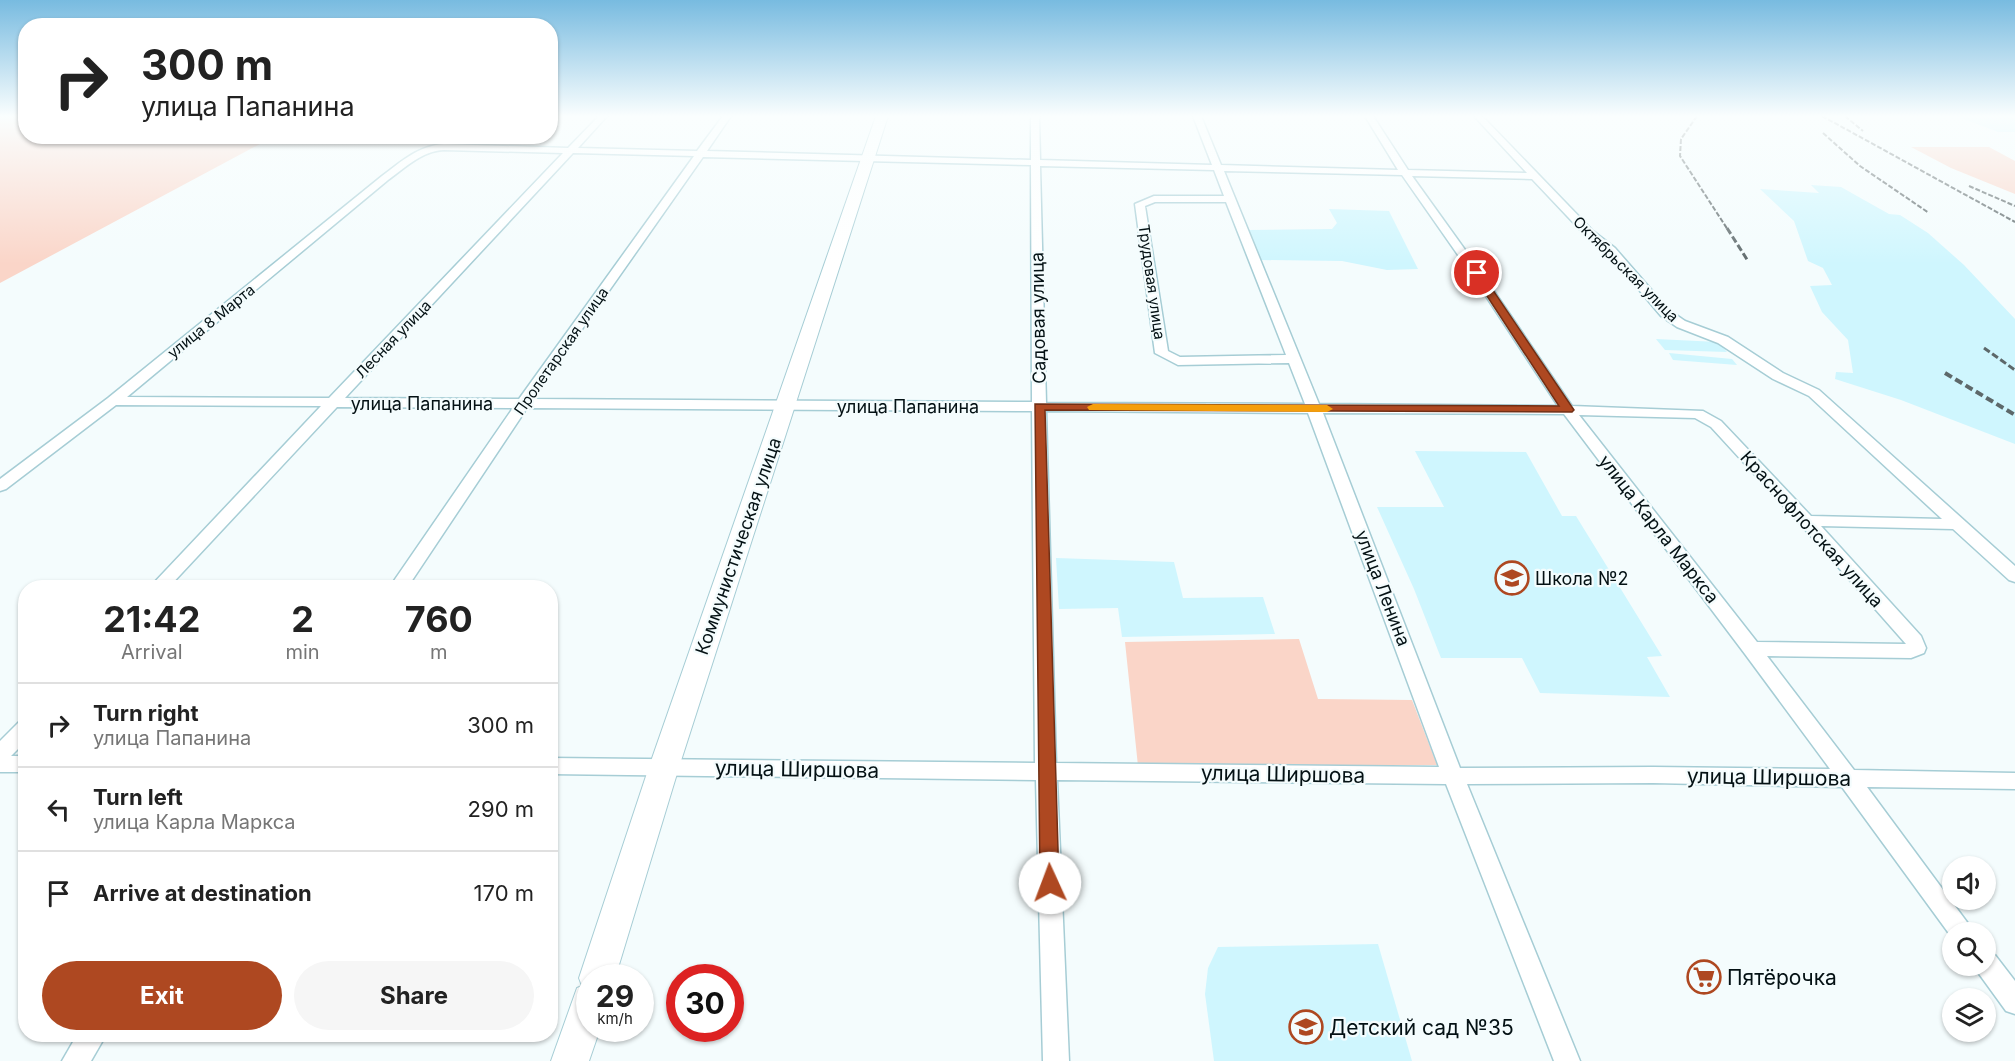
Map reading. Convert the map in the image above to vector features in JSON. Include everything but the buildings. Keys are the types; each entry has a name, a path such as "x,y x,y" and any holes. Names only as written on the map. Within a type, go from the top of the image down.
{"street":[{"name":"улица 8 Марта","path":"0,486 113,402 309,240 405,166"},
{"name":"Лесная улица","path":"166,580 557,166"},
{"name":"Пролетарская улица","path":"403,580 692,166"},
{"name":"Коммунистическая улица","path":"601,964 664,767 866,166"},
{"name":"Садовая улица","path":"1034,166 1040,286 1039,407 1046,772 1056,1061"},
{"path":"1195,166 1533,176"},
{"name":"улица Ленина","path":"1217,166 1314,409 1453,776 1567,1061"},
{"name":"улица Карла Маркса","path":"1401,166 1423,201 1477,273 1568,410 1752,649 1955,922"},
{"name":"Октябрьская улица","path":"1523,166 1588,233 1611,250 1665,313 1681,324 1723,340 1778,376 1815,393 2015,576"},
{"name":"Трудовая улица","path":"1230,199 1154,200 1140,204 1162,353 1178,361 1294,359"},
{"name":"улица Папанина","path":"113,402 1568,410 1661,411 1703,415"},
{"name":"Краснофлотская улица","path":"1703,415 1716,424 1807,521 1914,641 1917,648 1911,651 1752,649"},
{"path":"1807,521 1957,524"},
{"path":"0,754 18,735"},
{"path":"0,764 18,764"},
{"name":"улица Ширшова","path":"558,766 1453,776 1653,775 2015,781"},
{"path":"1996,976 2015,1002"},
{"path":"75,1061 88,1042"},
{"path":"570,1061 576,1042"}],"shaded area":[{"path":"0,166 220,166 0,283"},
{"path":"1946,166 2015,166 2015,194"},
{"path":"1811,185 1841,187 1889,214 1900,215 1928,233 1964,265 2015,319 2015,444 1901,400 1835,379 1836,372 1853,373 1848,340 1822,312 1810,286 1832,285 1823,268 1808,261 1794,221 1760,189 1819,193"},
{"path":"1329,209 1389,211 1418,269 1387,270 1342,261 1260,260 1248,230 1332,229 1337,223"},
{"path":"1656,339 1718,342 1727,352 1665,350"},
{"path":"1669,353 1732,359 1737,365 1673,360"},
{"name":"Школа №2","path":"1415,451 1526,452 1562,516 1576,516 1662,656 1647,657 1670,697 1540,693 1522,658 1441,658 1414,589 1377,507 1444,507"},
{"path":"1056,558 1174,562 1183,598 1263,597 1275,634 1122,637 1118,608 1059,609"},
{"path":"1299,639 1318,699 1412,700 1437,765 1138,766 1125,642"},
{"name":"Детский сад №35","path":"1378,944 1412,1061 1214,1061 1205,994 1208,968 1218,947"}],"railway":[{"path":"1686,166 1728,230"},
{"path":"1859,166 1929,213"},
{"path":"1912,166 2015,222"},
{"path":"1969,186 2015,206"},
{"path":"1727,228 1748,261"},
{"path":"1984,348 2015,370"},
{"path":"1945,373 2015,415"}],"slow traffic":[{"path":"1093,407 1327,409"}],"place":[{"name":"Школа №2","path":"1512,578"},
{"name":"Пятёрочка","path":"1704,977"},
{"name":"Детский сад №35","path":"1306,1027"}],"route":[{"path":"1050,883 1039,407 1568,410 1477,273"}]}
